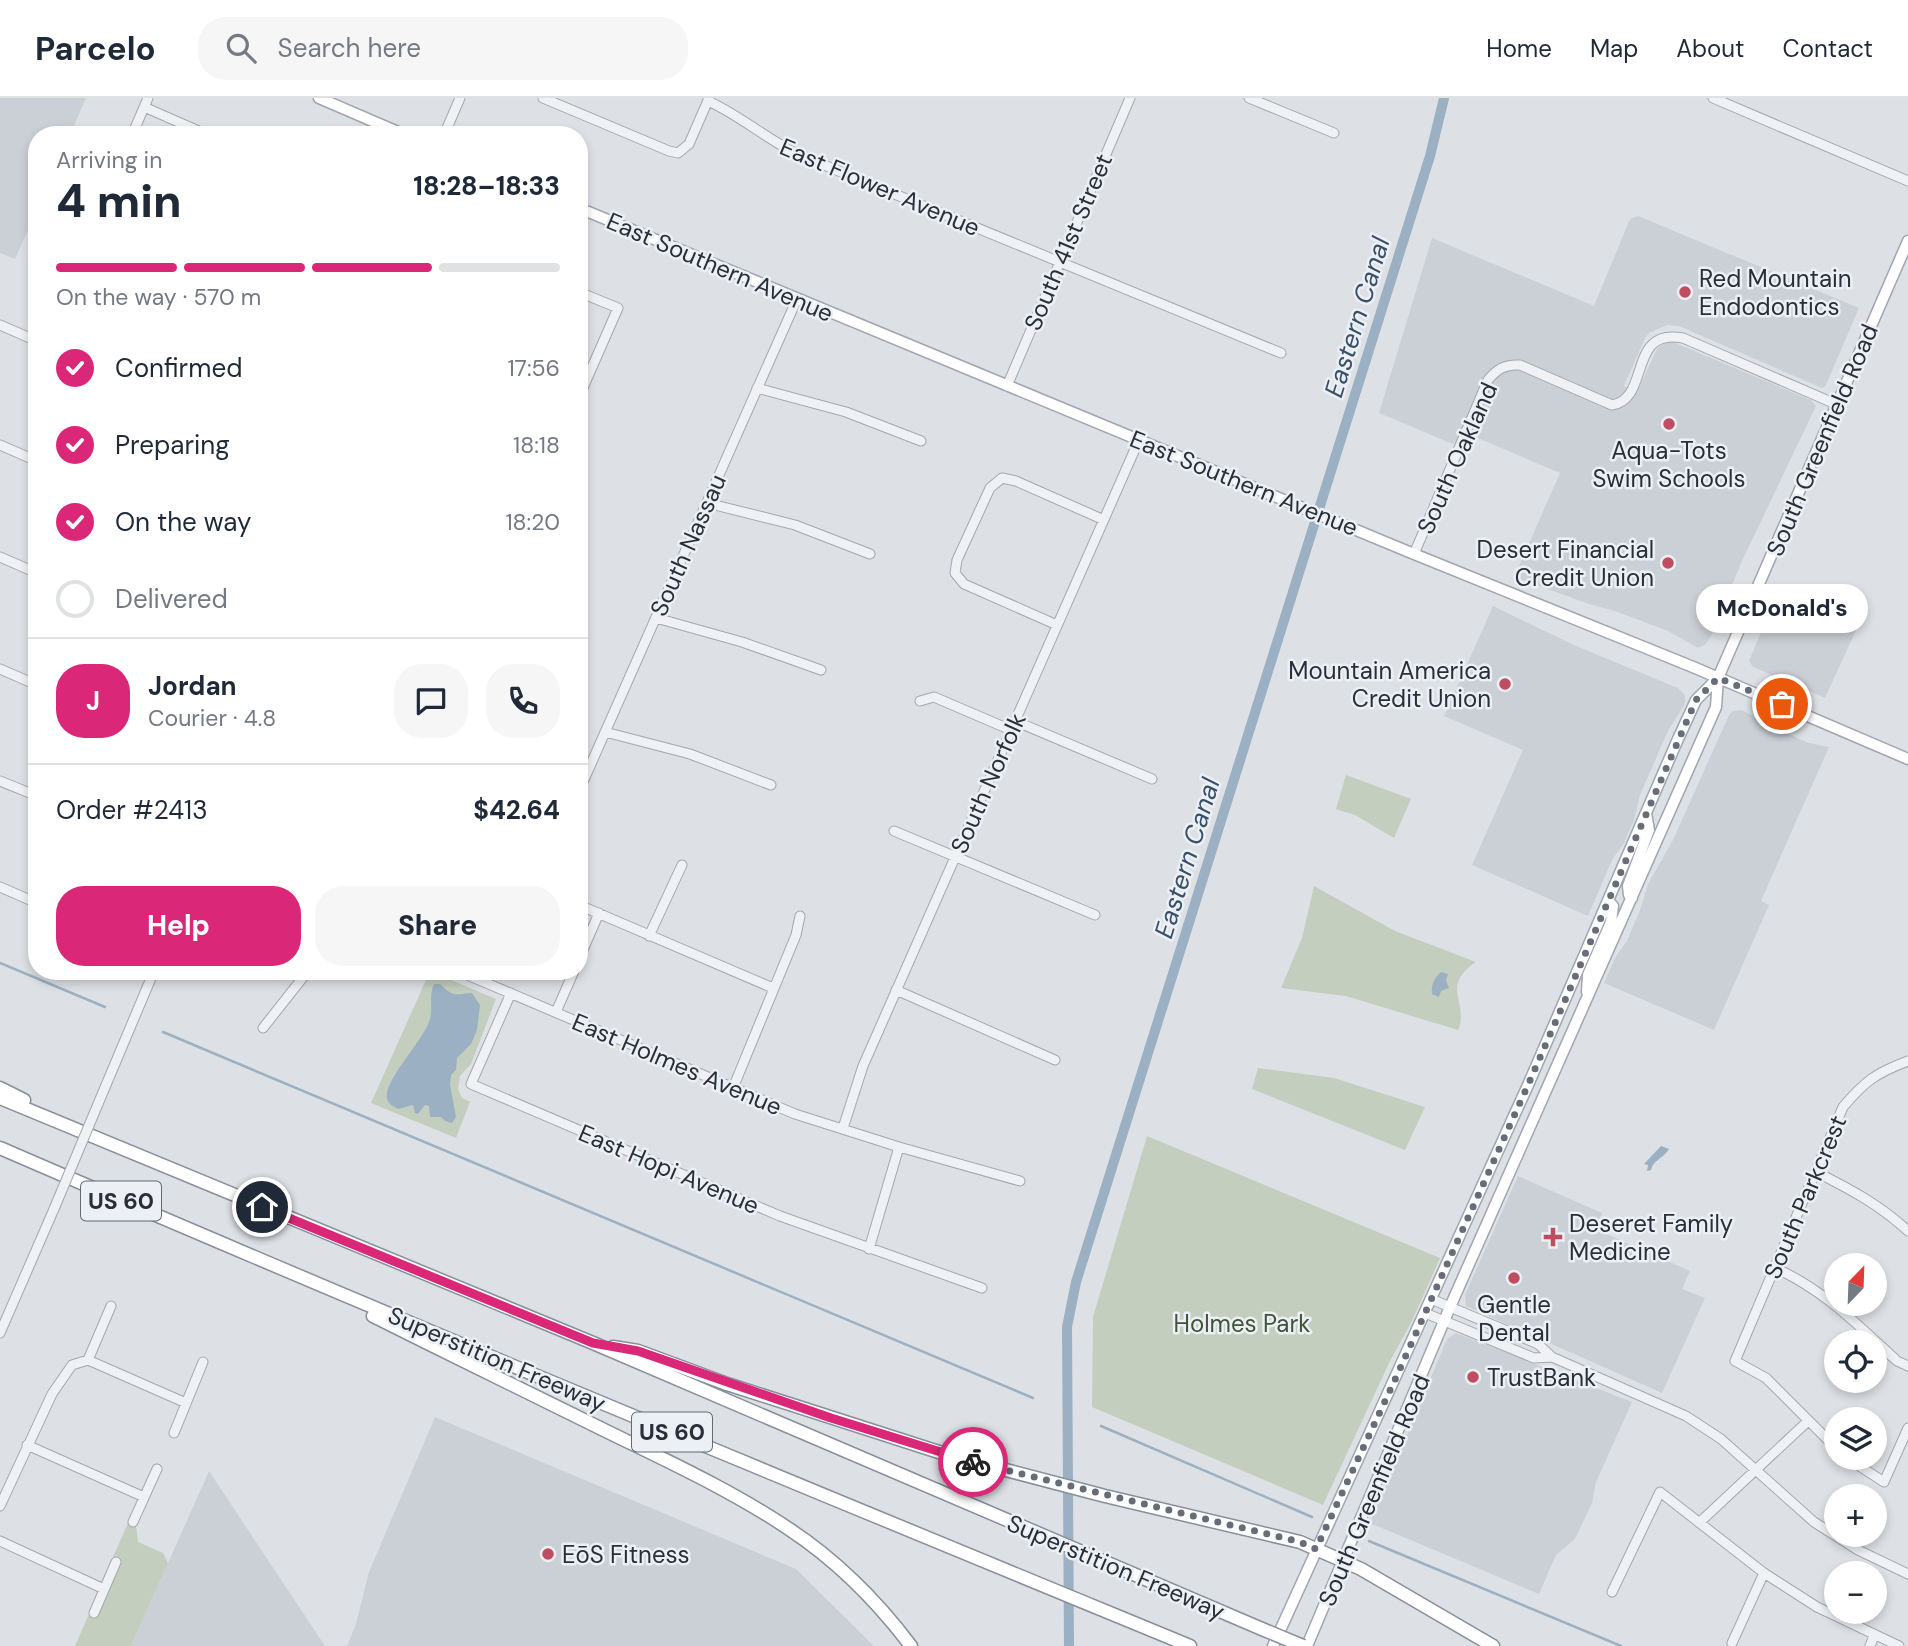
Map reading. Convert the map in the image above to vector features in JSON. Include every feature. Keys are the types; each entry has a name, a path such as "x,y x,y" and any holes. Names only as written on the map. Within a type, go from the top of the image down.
{"highway":[{"path":"0,1088 105,1142"},
{"name":"Superstition Freeway","path":"0,1098 593,1343 1305,1646"},
{"name":"US 60","path":"0,1148 297,1277"},
{"path":"297,1277 682,1468 766,1515 798,1535 842,1571 890,1616 911,1646"},
{"name":"Superstition Freeway","path":"297,1277 1190,1646"},
{"path":"593,1343 638,1351 831,1418 1021,1475 1300,1542 1361,1569 1493,1646"}],"main road":[{"path":"319,98 384,126"},
{"name":"East Southern Avenue","path":"588,212 1908,759"},
{"name":"South Greenfield Road","path":"1305,1646 1344,1562 1450,1307 1716,707 1718,678 1908,241"},
{"name":"South Greenfield Road","path":"1273,1646 1425,1314 1696,700 1718,678"},
{"path":"1632,898 1628,886 1649,830 1646,813"},
{"path":"1587,1002 1588,975 1613,917 1613,906 1608,901"}],"street":[{"path":"448,126 460,98"},
{"path":"543,98 668,151 683,151 689,144 708,99"},
{"name":"South 41st Street","path":"1007,386 1130,98"},
{"path":"1249,98 1334,133"},
{"path":"1713,98 1908,181"},
{"name":"East Flower Avenue","path":"708,99 794,153 1281,353"},
{"path":"136,126 146,103 191,126"},
{"path":"588,296 618,309 588,377"},
{"name":"South Nassau","path":"588,771 797,299"},
{"path":"0,325 28,337"},
{"name":"South Oakland","path":"1414,554 1488,380 1495,371 1504,366 1520,365 1612,405 1620,404 1629,397 1649,347 1657,340 1671,335 1838,405"},
{"path":"757,387 846,412 921,441"},
{"name":"South Norfolk","path":"843,1128 863,1066 1139,440"},
{"path":"0,445 28,457"},
{"path":"1057,625 964,584 955,573 957,560 989,488 1002,478 1016,481 1104,520"},
{"path":"707,503 795,525 870,554"},
{"path":"0,557 28,569"},
{"path":"656,618 742,642 821,670"},
{"path":"0,669 28,681"},
{"path":"920,701 934,697 1152,779"},
{"path":"605,732 690,754 771,785"},
{"path":"0,781 28,792"},
{"path":"894,831 1095,915"},
{"path":"649,936 682,865"},
{"path":"0,887 28,899"},
{"path":"588,909 774,988"},
{"path":"588,938 599,913"},
{"path":"733,1087 796,935 800,916"},
{"path":"0,1334 150,980"},
{"path":"263,1028 300,980"},
{"name":"East Holmes Avenue","path":"480,980 795,1114 1020,1181"},
{"path":"556,1012 570,980"},
{"path":"896,990 1055,1060"},
{"name":"East Hopi Avenue","path":"511,993 471,1084 780,1216 982,1288"},
{"name":"South Parkcrest","path":"1808,1420 1766,1378 1735,1361 1843,1107 1859,1088 1876,1074 1908,1061"},
{"path":"869,1249 899,1147"},
{"path":"1816,1172 1885,1210 1908,1231"},
{"path":"1775,1268 1800,1279 1834,1304 1898,1361 1908,1366"},
{"path":"1431,1299 1538,1344 1552,1357 1686,1416 1721,1439 1790,1503 1827,1531 1872,1558 1908,1574"},
{"path":"88,1360 111,1306"},
{"path":"1425,1314 1534,1358 1552,1357"},
{"path":"0,1506 52,1394 72,1365 88,1360 186,1403"},
{"path":"174,1433 203,1362"},
{"path":"1700,1522 1808,1420 1824,1436"},
{"path":"1866,1470 1884,1482 1908,1428"},
{"path":"27,1445 144,1497"},
{"path":"133,1522 157,1469"},
{"path":"1612,1592 1660,1492 1764,1573 1817,1607 1899,1646"},
{"path":"0,1541 104,1588"},
{"path":"94,1613 116,1562"},
{"path":"1732,1643 1764,1573"},
{"path":"1870,1646 1874,1636"}],"shaded area":[{"path":"0,98 86,98 74,126 28,126 28,230 15,259 0,253"},
{"path":"1638,216 1859,308 1826,385 1822,388 1679,326 1667,325 1649,333 1645,338 1624,386 1637,392 1657,349 1668,340 1811,400 1816,406 1742,561 1711,636 1706,644 1698,648 1668,631 1514,577 1560,473 1473,436 1453,444 1379,413 1432,238 1594,306 1630,219"},
{"path":"1781,584 1861,619 1825,698 1753,667 1749,661"},
{"path":"1493,606 1576,646 1678,688 1685,695 1685,704 1668,731 1640,795 1634,820 1624,843 1612,860 1588,916 1472,865 1523,750 1444,716"},
{"path":"1742,710 1809,743 1829,747 1761,901 1769,905 1714,1030 1604,983 1616,956 1627,941 1648,884 1673,840 1729,715 1733,711"},
{"path":"1518,1176 1602,1213 1595,1229 1690,1271 1682,1289 1705,1298 1662,1393 1466,1306 1465,1295"},
{"path":"1456,1333 1632,1402 1596,1482 1592,1503 1575,1539 1556,1555 1539,1594 1370,1523 1447,1339"},
{"path":"435,1417 796,1569 874,1646 347,1646 356,1624 369,1572"},
{"path":"209,1471 325,1646 131,1646"}],"green space":[{"path":"1346,775 1411,799 1394,838 1355,815 1336,809"},
{"path":"1314,886 1395,931 1476,962 1459,979 1457,987 1461,1021 1458,1030 1346,996 1281,988 1302,938"},
{"path":"426,980 451,980 496,999 471,1064 460,1076 458,1089 462,1098 470,1102 456,1138 371,1103"},
{"path":"1258,1068 1334,1078 1425,1107 1405,1150 1252,1089"},
{"name":"Holmes Park","path":"1147,1136 1440,1258 1323,1505 1092,1407 1093,1317"},
{"path":"128,1523 136,1526 138,1542 163,1553 168,1563 131,1646 75,1646 89,1614 95,1617 119,1560 113,1557"}],"water":[{"path":"1441,972 1448,974 1446,980 1449,988 1441,991 1439,997 1432,994 1432,988"},
{"path":"434,984 440,984 455,994 472,993 480,1005 477,1030 471,1044 457,1058 456,1070 451,1075 450,1085 456,1117 452,1123 441,1117 430,1117 429,1106 425,1105 418,1114 415,1113 413,1105 398,1109 387,1098 391,1082 429,1022"},
{"path":"1661,1146 1669,1149 1651,1170 1647,1171 1648,1165 1644,1164"}],"waterway":[{"name":"Eastern Canal","path":"1069,1646 1067,1327 1076,1282 1430,156 1444,98"},
{"path":"0,963 28,975"},
{"path":"41,980 105,1007"},
{"path":"163,1032 1033,1398"},
{"path":"1101,1426 1312,1517"},
{"path":"1369,1541 1621,1646"}],"way so far":[{"path":"973,1462 1300,1542 1316,1549 1528,1085 1696,700 1718,678 1782,704"}],"place":[{"name":"Red Mountain Endodontics","path":"1685,292"},
{"name":"Aqua-Tots Swim Schools","path":"1669,424"},
{"name":"Desert Financial Credit Union","path":"1668,563"},
{"name":"Mountain America Credit Union","path":"1505,684"},
{"name":"McDonald's","path":"1782,704"},
{"name":"Deseret Family Medicine","path":"1553,1237"},
{"name":"Gentle Dental","path":"1514,1278"},
{"name":"TrustBank","path":"1473,1377"},
{"name":"EōS Fitness","path":"548,1554"}],"route":[{"path":"262,1207 593,1343 638,1351 727,1384 973,1462"}]}
